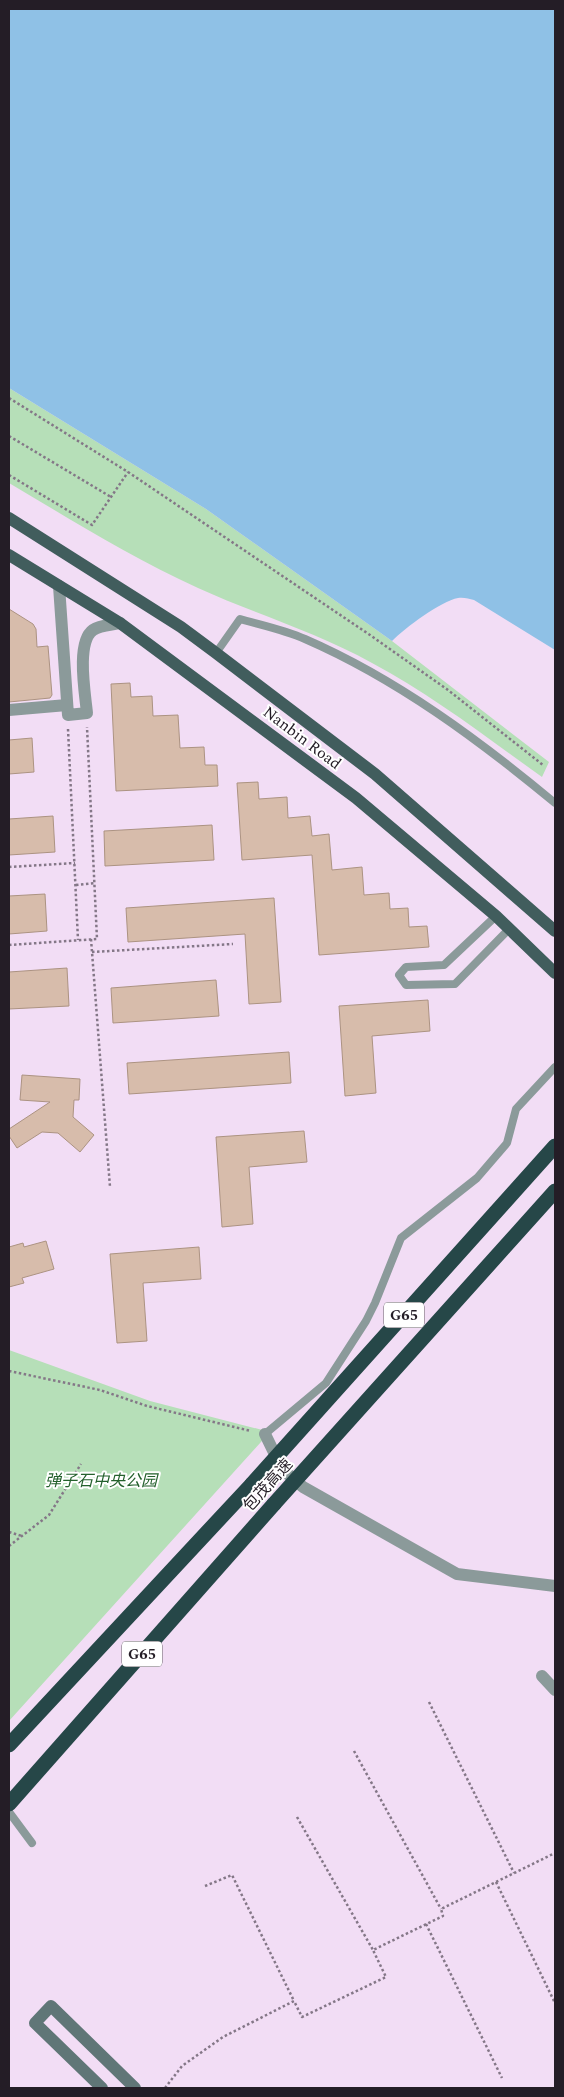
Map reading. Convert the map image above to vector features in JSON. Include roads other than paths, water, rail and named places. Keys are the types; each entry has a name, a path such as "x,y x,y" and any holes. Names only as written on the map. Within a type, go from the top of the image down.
{"highway":[{"name":"包茂高速","path":"9,1745 252,1484 555,1146"},
{"name":"包茂高速","path":"9,1804 274,1504 555,1191"}],"main road":[{"name":"Nanbin Road","path":"9,518 181,627 216,653 375,774 555,931"},
{"name":"Nanbin Road","path":"9,555 120,623 356,798 496,916 555,973"},
{"path":"102,2088 35,2023 51,2006 135,2088"}],"street":[{"path":"59,586 67,710"},
{"path":"9,710 67,710 86,713 83,652 87,636 95,628 120,623"},
{"path":"265,1434 282,1469 303,1487 457,1574 555,1586"},
{"path":"542,1676 555,1690"}],"lane":[{"path":"216,653 240,619 304,638 369,672 460,728 502,759 555,803"},
{"path":"496,916 444,965 406,967 399,975 406,985 455,984 509,929"},
{"path":"265,1434 326,1383 369,1315 401,1238 478,1178 507,1143 516,1109 555,1067"},
{"path":"9,1812 32,1843"}],"water":[{"path":"9,9 555,9 555,650 474,600 462,598 451,600 433,609 392,641 206,509 9,388"}],"park label":[{"name":"弹子石中央公园","path":"101,1481"}]}
